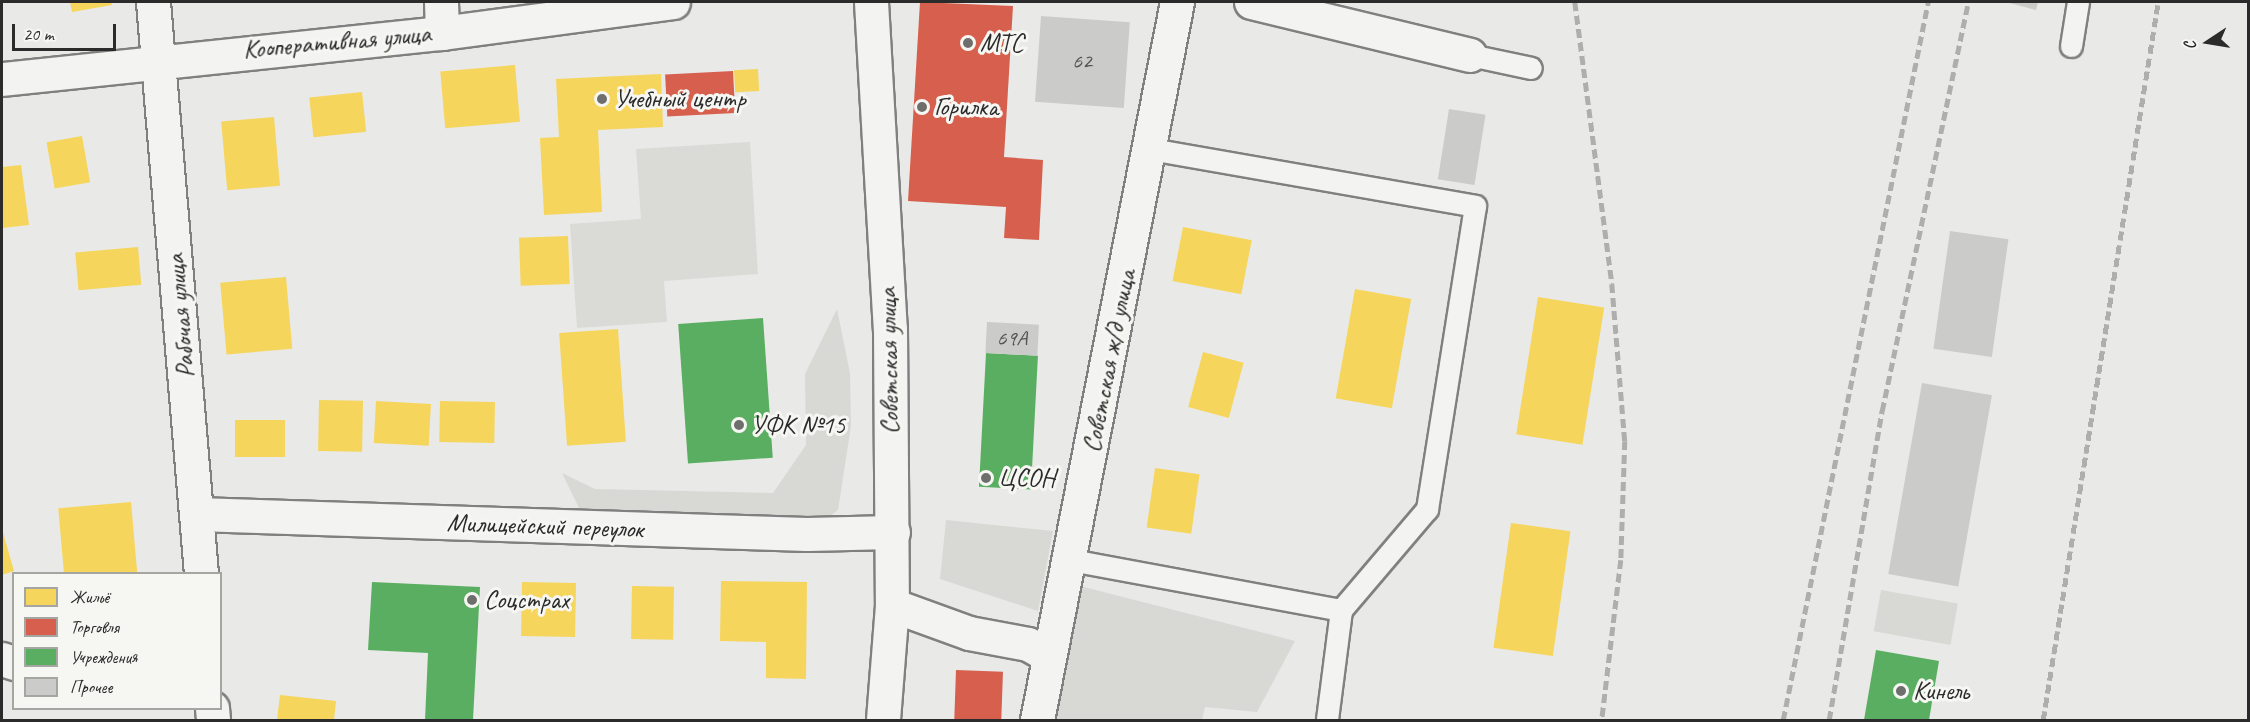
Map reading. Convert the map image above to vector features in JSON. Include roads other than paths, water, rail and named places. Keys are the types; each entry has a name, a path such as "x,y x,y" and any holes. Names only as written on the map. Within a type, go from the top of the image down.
{"street":[{"name":"Рабочая улица","path":"153,2 160,58 201,572"},
{"name":"Кооперативная улица","path":"2,79 442,17 673,2"},
{"name":"Советская улица","path":"871,2 890,329 892,605 883,720"},
{"name":"Советская ж/д улица","path":"1037,720 1071,560 1178,2"},
{"path":"1251,2 1470,55"},
{"name":"Милицейский переулок","path":"196,514 795,534 893,532"},
{"path":"892,605 969,633 1028,644 1049,656"}],"lane":[{"path":"2071,46 2078,2"},
{"path":"1470,55 1531,68"},
{"path":"1150,149 1475,206 1427,509 1341,610 1327,720"},
{"path":"1071,560 1341,610"}],"railway":[{"path":"1575,2 1612,284 1625,441 1621,560 1602,720"},
{"path":"1783,720 1928,2"},
{"path":"1829,720 1882,411 1968,2"},
{"path":"2043,720 2158,2"}],"place":[{"name":"МТС","path":"968,43"},
{"name":"Учебный центр","path":"602,99"},
{"name":"Горилка","path":"922,107"},
{"name":"УФК №15","path":"739,425"},
{"name":"ЦСОН","path":"986,478"},
{"name":"Соцстрах","path":"472,600"},
{"name":"Кинель","path":"1901,691"}]}
